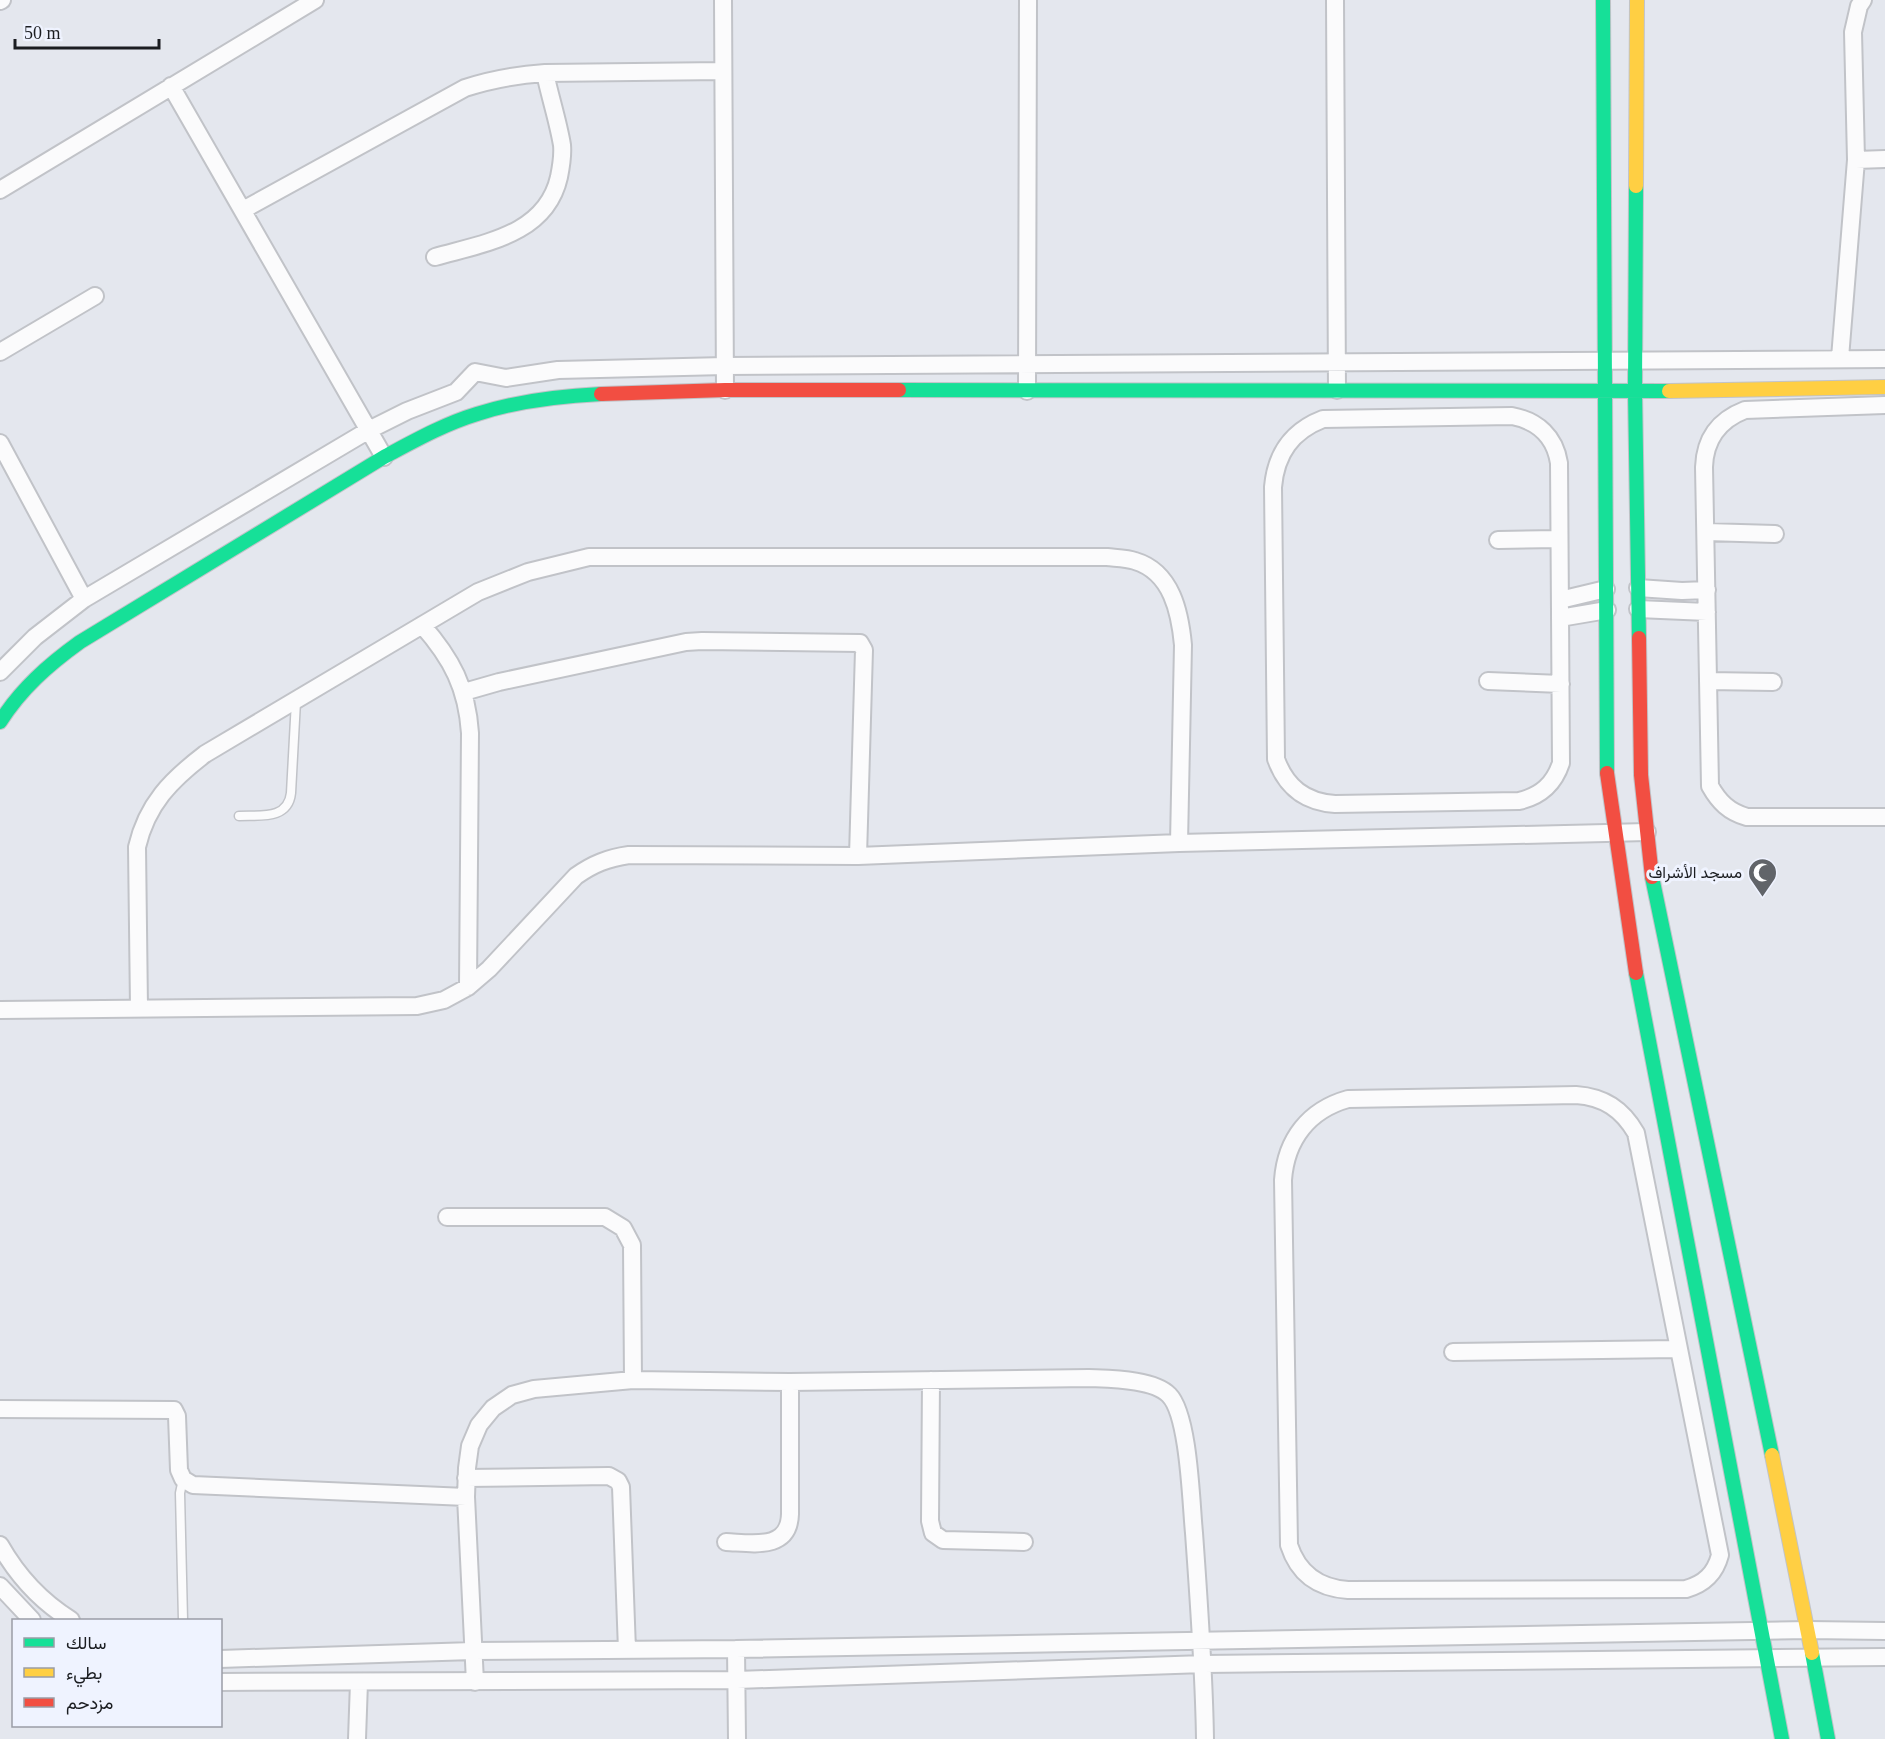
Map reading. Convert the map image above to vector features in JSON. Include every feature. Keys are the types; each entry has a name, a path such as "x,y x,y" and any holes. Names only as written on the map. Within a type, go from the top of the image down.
{"street":[{"path":"0,190 315,0"},
{"path":"723,0 725,390"},
{"path":"1027,391 1028,0"},
{"path":"1335,0 1337,390"},
{"path":"1604,0 1607,772 1630,940 1782,1739"},
{"path":"1637,0 1635,391 1638,609 1641,775 1649,864 1662,936 1808,1630 1828,1739"},
{"path":"1840,358 1856,160 1853,32 1859,6 1863,0"},
{"path":"243,210 465,88 487,80 545,73 723,71"},
{"path":"435,257 522,229 537,218 549,203 556,187 562,147 545,73"},
{"path":"171,86 384,457"},
{"path":"1856,160 1885,159"},
{"path":"0,352 95,296"},
{"path":"0,672 35,637 84,599 369,430 407,411 456,392 475,372 506,378 558,370 725,366 1885,358"},
{"path":"0,722 30,682 71,646 384,457 425,435 477,414 531,400 587,394 725,390 1604,392 1885,387"},
{"path":"1885,405 1744,410 1726,419 1712,435 1705,455 1710,786 1722,804 1731,811 1756,818 1885,817"},
{"path":"1512,417 1524,419 1544,430 1558,454 1560,600 1561,763 1551,783 1543,791 1519,801 1324,803 1303,796 1286,780 1276,759 1274,474 1282,450 1299,431 1323,419 1512,417"},
{"path":"0,443 84,599"},
{"path":"1706,532 1775,534"},
{"path":"1498,540 1558,539"},
{"path":"139,1008 137,847 141,828 157,801 176,776 205,754 478,592 528,572 589,557 1107,557 1136,561 1156,573 1172,593 1180,618 1183,645 1179,843"},
{"path":"1638,588 1707,590"},
{"path":"1560,600 1606,589"},
{"path":"1638,609 1707,612"},
{"path":"1560,618 1606,610"},
{"path":"422,626 441,646 455,669 469,714 468,987"},
{"path":"464,692 499,682 686,642 860,643 864,650 858,856"},
{"path":"1488,681 1561,684"},
{"path":"1708,681 1773,682"},
{"path":"0,1010 417,1006 444,1000 468,987 489,969 576,876 591,865 609,858 629,855 858,856 1179,843 1647,832"},
{"path":"1705,1332 1697,1340 1684,1341 1679,1349 1720,1556 1714,1571 1702,1583 1686,1588 1337,1589 1326,1587 1308,1576 1292,1557 1288,1545 1284,1168 1286,1156 1297,1134 1313,1116 1324,1108 1348,1099 1576,1095 1599,1099 1610,1104 1620,1112 1636,1133 1679,1349 1690,1359 1700,1359 1709,1351"},
{"path":"447,1217 605,1217 623,1228 632,1245 633,1380"},
{"path":"1453,1352 1679,1349"},
{"path":"475,1682 466,1497 470,1446 478,1425 493,1408 512,1395 534,1389 633,1380 790,1382 1089,1378 1120,1380 1160,1388 1170,1395 1177,1410 1188,1466 1204,1664 1205,1739"},
{"path":"932,1380 930,1521 933,1533 943,1540 1024,1542"},
{"path":"726,1542 769,1543 776,1540 787,1529 790,1514 790,1382"},
{"path":"0,1409 174,1410 177,1416 178,1470 183,1479 193,1485 466,1497"},
{"path":"466,1478 609,1476 618,1481 621,1487 627,1650"},
{"path":"0,1545 27,1583 54,1610 69,1619"},
{"path":"0,1586 31,1619"},
{"path":"222,1659 473,1651 736,1649 1808,1630 1885,1631"},
{"path":"1663,1633 1664,1659"},
{"path":"736,1649 737,1739"},
{"path":"222,1682 737,1680 1204,1664 1885,1657"},
{"path":"357,1739 358,1682"}],"lane":[{"path":"239,816 278,813 288,805 291,793 296,700"},
{"path":"183,1479 180,1493 183,1619"}],"traffic: fast":[{"path":"1603,0 1607,773"},
{"path":"1636,186 1635,391 1639,638"},
{"path":"899,390 1669,391"},
{"path":"0,722 36,678 80,642 384,457 441,428 492,409 539,400 601,394"},
{"path":"1652,877 1772,1455"},
{"path":"1636,973 1782,1739"},
{"path":"1812,1653 1828,1739"}],"traffic: slow":[{"path":"1636,186 1637,0"},
{"path":"1669,391 1885,387"},
{"path":"1772,1455 1812,1653"}],"traffic: jam":[{"path":"601,394 725,390 899,390"},
{"path":"1639,638 1641,775 1652,877"},
{"path":"1607,773 1636,973"}],"place":[{"name":"مسجد الأشراف","path":"1763,898"}]}
